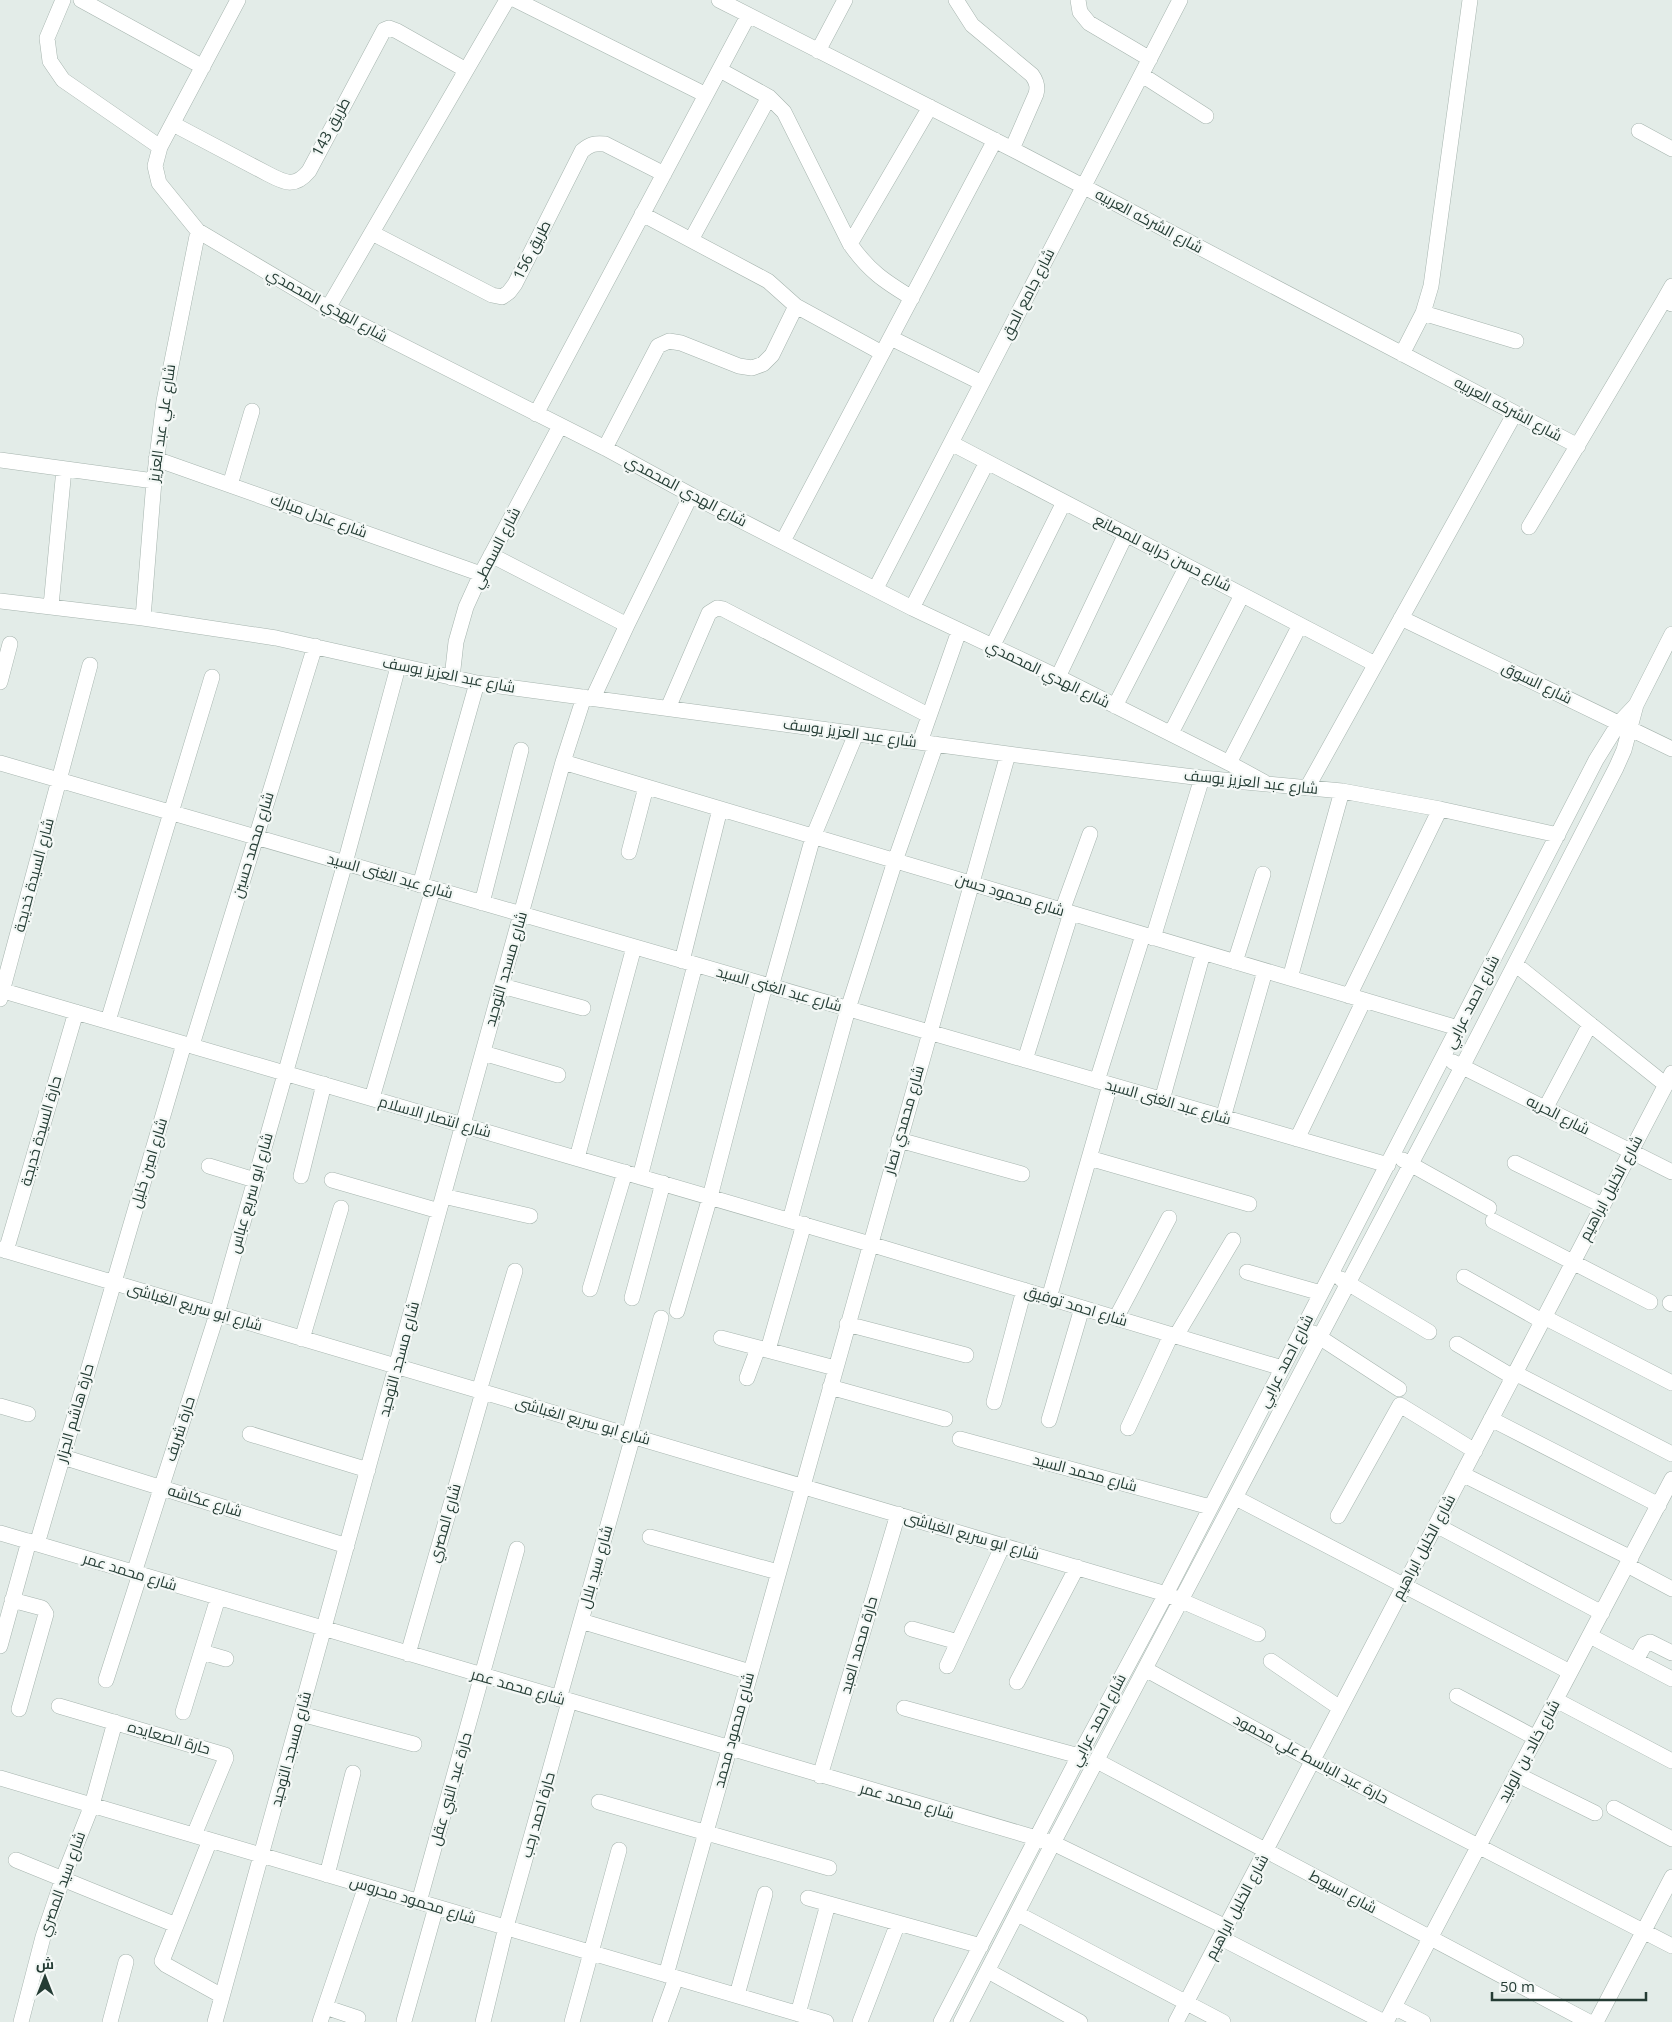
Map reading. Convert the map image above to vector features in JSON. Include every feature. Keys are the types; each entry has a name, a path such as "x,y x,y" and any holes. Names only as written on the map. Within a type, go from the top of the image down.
{"street":[{"path":"63,0 47,38 50,61 63,80 160,147 238,0"},
{"path":"81,0 203,67"},
{"path":"328,308 507,0"},
{"path":"516,0 706,95"},
{"name":"شارع الشركه العربيه","path":"719,0 995,140 1578,446"},
{"path":"818,51 845,0"},
{"path":"956,0 972,25 1032,75 1036,81 1036,94 1012,149"},
{"path":"1078,0 1080,12 1089,23 1150,59"},
{"name":"شارع جامع الحق","path":"876,588 1180,0"},
{"path":"1402,354 1423,313 1434,272 1470,0"},
{"path":"536,414 748,16"},
{"name":"طريق 143","path":"173,124 282,181 293,182 301,180 308,171 384,30 389,28 397,30 466,70"},
{"path":"720,70 768,98 784,112 850,244 863,263 881,279 912,298"},
{"path":"1142,75 1206,116"},
{"path":"691,240 768,98"},
{"path":"850,244 930,107"},
{"path":"1639,131 1672,149"},
{"path":"783,541 995,140"},
{"name":"طريق 156","path":"372,233 492,295 502,296 509,292 515,284 582,151 588,145 605,144 664,174"},
{"name":"شارع الهدي المحمدي","path":"160,147 155,166 159,184 198,231 328,308 605,448 691,495 912,608 1171,733 1229,762 1269,785"},
{"path":"642,214 768,281 796,306 882,353"},
{"name":"شارع علي عبد العزيز","path":"143,618 156,459 174,345 198,231"},
{"path":"1529,527 1668,302 1672,286"},
{"path":"605,448 658,346 669,341 681,343 740,366 752,368 764,364 772,355 796,306"},
{"path":"1423,313 1516,341"},
{"path":"890,338 982,383"},
{"path":"230,485 252,411"},
{"path":"1307,788 1515,413"},
{"name":"شارع السمطي","path":"452,678 456,642 466,607 481,574 560,426"},
{"name":"شارع حسن خرابه للمصانع","path":"951,443 1375,664"},
{"name":"شارع عادل مبارك","path":"156,459 481,574"},
{"path":"0,460 154,481"},
{"path":"912,608 987,462"},
{"path":"51,606 64,469"},
{"name":"شارع مسجد التوحيد","path":"216,2022 563,762 588,697 627,625 691,495"},
{"path":"992,647 1064,502"},
{"path":"1058,677 1126,534"},
{"path":"491,555 627,625"},
{"path":"1116,706 1187,566"},
{"path":"1171,733 1242,594"},
{"name":"شارع عبد العزيز يوسف","path":"0,601 143,618 315,646 398,667 477,683 1008,754 1202,778 1342,791 1440,809 1558,835"},
{"path":"668,708 709,613 722,608 928,715"},
{"name":"شارع السوق","path":"1401,618 1672,749"},
{"path":"1229,762 1300,625"},
{"path":"920,742 959,631"},
{"name":"شارع احمد عرابي","path":"941,2022 1079,1756 1166,1594 1596,760 1625,726 1672,634"},
{"path":"0,682 10,644"},
{"name":"شارع محمد حسين","path":"188,1045 256,838 315,646"},
{"name":"شارع السيدة خديجة","path":"1,993 90,665"},
{"name":"شارع ابو سريع عباس","path":"218,1314 398,667"},
{"path":"108,1021 212,676"},
{"path":"372,1098 477,683"},
{"name":"شارع احمد عرابي","path":"961,2022 1053,1843 1462,1067 1616,768 1625,726"},
{"path":"677,1311 768,986 813,837 856,734"},
{"path":"748,1378 763,1349 797,1222 848,1009 895,861 936,744"},
{"path":"482,903 521,750"},
{"name":"شارع محمدي نصار","path":"802,1486 970,883 1008,754"},
{"name":"شارع محمود حسن","path":"563,762 1458,1028"},
{"name":"شارع عبد الغنى السيد","path":"0,763 1297,1139 1411,1164 1491,1214 1650,1302"},
{"path":"1049,1298 1089,1158 1104,1083 1148,936 1202,778"},
{"path":"629,852 646,787"},
{"path":"1290,978 1342,791"},
{"path":"640,1177 689,963 720,809"},
{"path":"1297,1139 1356,998 1440,809"},
{"path":"1025,1060 1090,834"},
{"path":"1235,962 1263,874"},
{"path":"577,1158 634,947"},
{"path":"1162,1100 1203,953"},
{"path":"1515,964 1590,1024 1669,1079"},
{"path":"1224,1118 1265,971"},
{"path":"502,986 583,1008"},
{"name":"شارع انتصار الاسلام","path":"1,993 108,1021 870,1244"},
{"name":"حارة السيدة خديجة","path":"3,1250 76,1012"},
{"path":"1546,1109 1590,1024"},
{"name":"شارع امين خليل","path":"113,1283 188,1045"},
{"path":"483,1053 558,1075"},
{"name":"شارع الحريه","path":"1443,1057 1672,1172"},
{"name":"شارع الخليل ابراهيم","path":"1176,2022 1669,1079"},
{"path":"300,1176 324,1084"},
{"path":"899,1140 1022,1174"},
{"path":"1089,1158 1249,1204"},
{"path":"1515,1163 1602,1205"},
{"path":"209,1166 255,1180"},
{"path":"590,1289 625,1172"},
{"path":"332,1180 441,1204 530,1216"},
{"path":"632,1298 663,1183"},
{"path":"302,1338 341,1208"},
{"path":"1116,1318 1169,1218"},
{"path":"1128,1428 1174,1335 1233,1240"},
{"name":"شارع احمد توفيق","path":"870,1244 1282,1368"},
{"name":"شارع ابو سريع الغباشى","path":"3,1250 1166,1594 1258,1634"},
{"name":"شارع المصري","path":"408,1654 514,1271"},
{"path":"1247,1272 1321,1293"},
{"path":"1331,1273 1429,1332"},
{"path":"1464,1277 1543,1319 1672,1383"},
{"name":"حارة هاشم الجزار","path":"0,1646 12,1600 62,1457 113,1283"},
{"path":"994,1402 1024,1290"},
{"path":"1049,1420 1082,1308"},
{"name":"حارة شريف","path":"106,1680 162,1488 218,1314"},
{"name":"شارع سيد بلال","path":"564,1700 581,1621 661,1318"},
{"path":"847,1324 966,1354"},
{"path":"1303,1327 1399,1389"},
{"path":"721,1338 835,1368"},
{"path":"1457,1344 1514,1375 1672,1454"},
{"path":"830,1387 945,1419"},
{"path":"1338,1516 1400,1405 1474,1451"},
{"path":"0,1406 28,1414"},
{"path":"1491,1419 1658,1505"},
{"path":"250,1434 368,1470"},
{"name":"شارع محمد السيد","path":"960,1438 1210,1507"},
{"name":"شارع عكاشه","path":"62,1457 347,1546"},
{"path":"1462,1474 1629,1562 1672,1590"},
{"name":"شارع خالد بن الوليد","path":"1385,2022 1672,1479"},
{"name":"شارع محمود محمد","path":"660,2022 706,1833 802,1486"},
{"path":"1236,1498 1570,1672"},
{"name":"حارة محمد العبد","path":"820,1776 898,1514"},
{"path":"1436,1525 1602,1613"},
{"name":"شارع محمد عمر","path":"0,1533 820,1776 1053,1843 1223,1932 1385,2022"},
{"path":"650,1537 778,1572"},
{"path":"947,1666 1003,1545"},
{"name":"حارة عبد النبي عقل","path":"419,1902 517,1549"},
{"path":"1017,1682 1077,1567"},
{"path":"183,1712 218,1598"},
{"path":"12,1600 42,1608 46,1614 19,1709"},
{"path":"581,1621 750,1672"},
{"path":"912,1629 958,1642"},
{"path":"1590,1636 1672,1679"},
{"path":"1636,1660 1646,1644 1650,1642 1672,1653"},
{"path":"202,1652 226,1660"},
{"path":"1271,1661 1340,1708"},
{"name":"حارة عبد الباسط علي محمود","path":"1145,1669 1313,1761 1672,1946"},
{"path":"1457,1696 1536,1738"},
{"name":"حارة احمد رجب","path":"483,2022 564,1700"},
{"path":"1556,1700 1672,1761"},
{"name":"حارة الصعايده","path":"59,1706 225,1755 226,1758 194,1835"},
{"path":"904,1708 1079,1756"},
{"path":"300,1714 414,1744"},
{"name":"شارع سيد المصري","path":"20,2022 43,1937 63,1878 92,1805 115,1722"},
{"name":"شارع اسيوط","path":"1097,1761 1589,2022"},
{"path":"327,1874 353,1773"},
{"path":"1516,1774 1595,1813"},
{"name":"شارع محمود محروس","path":"0,1778 826,2022"},
{"path":"599,1802 829,1868"},
{"path":"1614,1808 1672,1839"},
{"path":"210,1840 162,1961 222,1996"},
{"path":"572,2022 619,1850"},
{"path":"16,1860 176,1925"},
{"path":"1596,2022 1642,1930 1672,1877"},
{"path":"320,2022 366,1886"},
{"path":"737,1995 765,1894"},
{"path":"808,1898 981,1946"},
{"path":"798,2014 828,1904"},
{"path":"404,2021 436,1907"},
{"path":"1018,1914 1223,2022"},
{"path":"860,2022 898,1923"},
{"path":"110,2022 126,1962"},
{"path":"988,1971 1080,2022"},
{"path":"325,2007 358,2018"},
{"path":"1394,2007 1423,2022"}]}
